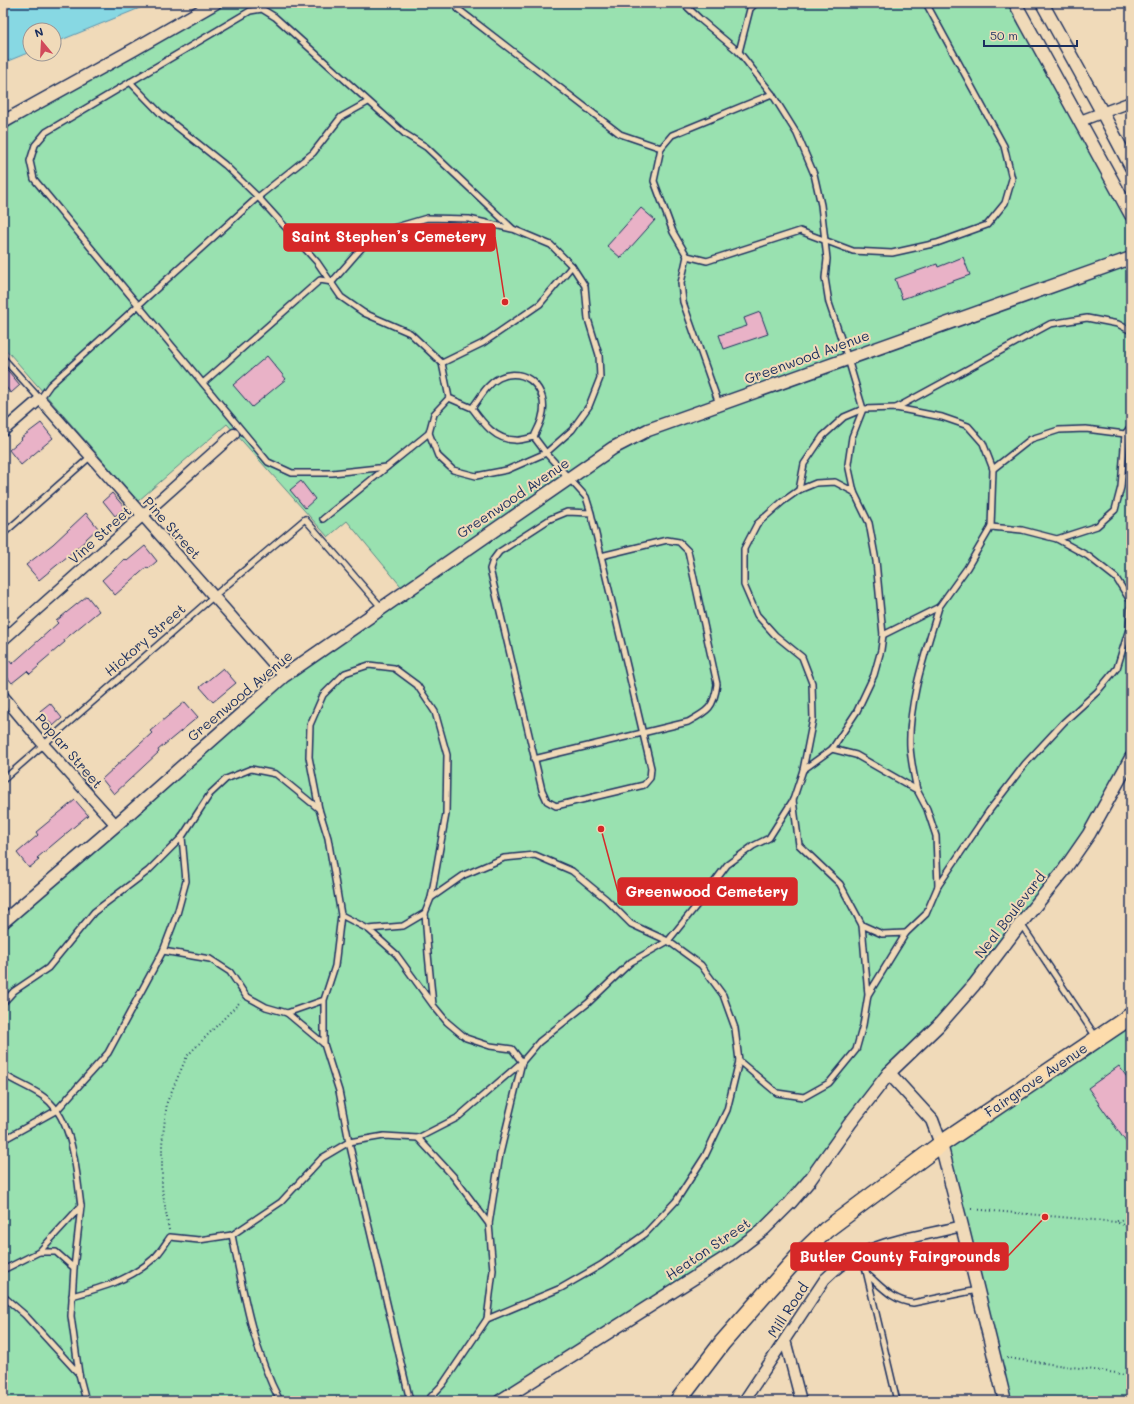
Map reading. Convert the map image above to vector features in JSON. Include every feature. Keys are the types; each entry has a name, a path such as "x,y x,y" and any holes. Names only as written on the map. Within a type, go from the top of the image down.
{"highway":[{"name":"Fairgrove Avenue","path":"678,1401 722,1343 797,1258 826,1230 941,1144 1131,1016"}],"street":[{"path":"3,122 215,3"},
{"path":"1015,3 1131,215"},
{"path":"1042,3 1131,167"},
{"path":"1080,121 1131,102"},
{"name":"Greenwood Avenue","path":"3,922 116,825 284,676 381,607 613,448 648,430 1131,258"},
{"path":"3,431 40,399"},
{"name":"Pine Street","path":"40,399 284,676"},
{"name":"Vine Street","path":"3,640 234,434"},
{"name":"Poplar Street","path":"3,696 43,744 116,825"},
{"name":"Neal Boulevard","path":"889,1073 938,1026 974,985 1020,923 1062,873 1089,834 1131,758"},
{"path":"889,1073 932,1120 941,1144 1005,1401"},
{"name":"Heaton Street","path":"500,1401 730,1255 764,1229 809,1181 851,1122 889,1073"},
{"name":"Mill Road","path":"744,1401 825,1279 841,1265 884,1245 962,1226"},
{"path":"785,1340 801,1401"}],"lane":[{"path":"456,3 458,9 620,134 661,148"},
{"path":"683,3 739,52 772,94 797,134 814,174 821,205 827,259 826,278 829,303 863,409 852,437 848,464 854,492 869,523 876,561 883,634 881,650 874,675 857,711 832,749 803,770"},
{"path":"739,52 750,9 756,3"},
{"path":"687,256 707,261 800,231 853,251 892,252 937,243 987,225 1005,203 1012,179 1004,146 926,3"},
{"path":"387,467 332,473 292,473 268,462 34,179 30,162 35,145 46,132 250,11 262,9 275,18 405,134 426,147 513,229"},
{"path":"130,82 161,114 225,165 258,197 317,262 342,297 364,313 410,333 442,363 449,398"},
{"path":"720,405 683,302 681,283 687,256 673,232 654,182 661,148 672,135 772,94"},
{"path":"3,358 40,399 50,385 258,197 313,154 341,117 368,102"},
{"path":"332,282 366,243 393,228 427,218 469,219 513,229 550,245 572,266 585,286 588,320 599,355 600,378 589,406 572,430 546,453 507,470 476,476 453,470 438,456 429,433 434,414 449,398"},
{"path":"442,363 483,343 540,304 572,266"},
{"path":"203,383 320,280 332,282"},
{"path":"896,408 1050,324 1087,318 1118,324 1131,331"},
{"path":"472,408 485,391 498,378 513,374 526,377 538,386 543,400 543,416 534,437"},
{"path":"449,398 472,408 484,425 499,436 514,440 534,437"},
{"path":"799,490 804,464 823,436 844,417 863,409 896,408 942,417 968,426 983,443 993,469 991,527 967,568 940,608 922,664 912,714 910,747 917,790 927,809 936,836 938,886"},
{"path":"1057,539 1097,526 1115,510 1121,487 1125,434 1131,426"},
{"path":"993,469 1031,439 1059,430 1086,428 1125,434 1131,433"},
{"path":"323,519 429,433"},
{"path":"534,437 546,453 586,497 601,556 651,768 650,778 644,785 556,806 547,801 542,790 490,569 493,560 499,552 550,519 567,512 590,513"},
{"path":"3,534 90,457"},
{"path":"72,1296 102,1288 132,1275 154,1258 170,1237 199,1240 232,1234 281,1202 322,1158 349,1142 384,1136 418,1138 457,1118 522,1062 538,1042 588,1003 631,962 668,941 702,900 727,865 753,846 769,838 793,800 803,770 813,719 812,683 802,657 775,635 757,615 744,585 744,549 757,524 782,502 799,490 816,483 835,482 854,492"},
{"name":"Hickory Street","path":"3,780 214,596 305,519 381,607"},
{"path":"868,995 906,933 926,914 938,886 989,811 1025,764 1064,722 1097,692 1117,668 1129,629 1131,602 1116,578 1088,556 1057,539 1022,530 991,527"},
{"path":"534,759 688,722 706,711 716,698 717,684 688,551 679,542 667,540 601,556"},
{"path":"883,634 940,608"},
{"path":"410,1401 349,1142 339,1091 324,1044 324,1000 335,966 341,915 328,838 319,808 309,757 310,725 323,695 345,673 369,665 394,668 417,684 435,712 447,755 446,814 431,898 425,913 433,1005"},
{"path":"832,749 856,755 917,790"},
{"path":"3,1003 14,991 48,968 94,912 148,871 182,837 210,794 226,779 251,769 276,774 319,808"},
{"path":"739,1061 777,1093 804,1097 829,1083 856,1050 863,1025 868,995 862,925 840,884 799,845 793,800"},
{"path":"3,1140 57,1110 108,1052 163,951 177,914 186,881 182,837"},
{"path":"431,898 464,875 504,858 535,855 572,871 631,924 668,941 701,965 724,995 735,1028 739,1061 727,1110 705,1156 676,1201 645,1234 600,1265 561,1288 487,1319"},
{"path":"368,929 403,926 425,913"},
{"path":"341,915 368,929 396,954 447,1022 466,1038 490,1046 512,1049 522,1062"},
{"path":"1020,923 1097,1039"},
{"path":"862,925 882,934 906,933"},
{"path":"163,951 210,959 230,972 246,996 266,1007 287,1013 324,1044"},
{"path":"287,1013 324,1000"},
{"path":"426,1401 443,1384 487,1319 493,1270 489,1224 500,1154 522,1062"},
{"path":"3,1074 42,1096 57,1110 65,1124 74,1158 81,1206 74,1268 71,1316 79,1374 86,1401"},
{"path":"418,1138 453,1176 489,1224"},
{"path":"3,1270 39,1252 81,1206"},
{"path":"232,1234 242,1287 255,1336 270,1381 280,1401"},
{"path":"39,1252 56,1252 74,1268"},
{"path":"862,1254 897,1401"},
{"path":"867,1274 894,1297 903,1302 913,1303 978,1290"},
{"path":"3,1296 25,1315 79,1374"}],"path":[{"path":"170,1237 162,1188 162,1144 167,1102 187,1056 246,996"},
{"path":"957,1208 1116,1222 1131,1228"},
{"path":"1116,1222 1131,1217"},
{"path":"994,1357 1116,1373 1131,1377"}],"green space":[{"path":"215,3 1015,3 1131,215 1131,758 1089,834 1021,923 889,1073 764,1229 500,1401 3,1401 3,922 284,676 405,591 347,521 328,537 227,424 138,501 3,346 3,131 133,50"},
{"path":"1131,1016 1131,1401 1005,1401 941,1144"}],"water":[{"path":"3,3 152,3 62,40 62,22 22,22 22,55 3,63"}],"building":[{"path":"641,208 655,220 621,258 607,246"},
{"path":"963,257 970,275 902,299 895,279 937,264 938,267"},
{"path":"760,312 768,334 724,349 719,335 747,326 744,318"},
{"path":"267,356 286,379 252,407 233,385"},
{"path":"3,365 20,385 11,393 3,384"},
{"path":"41,423 53,438 21,465 9,450 22,439 21,438"},
{"path":"301,481 315,499 305,508 290,490"},
{"path":"112,493 125,508 115,516 103,501"},
{"path":"86,513 98,528 74,551 39,580 26,565 53,544"},
{"path":"145,546 157,561 148,569 147,567 115,595 102,580 125,559 127,561"},
{"path":"87,596 99,611 64,640 65,642 38,665 39,666 30,674 27,671 12,683 3,672 3,665 9,660 12,664 58,623 56,621"},
{"path":"223,668 236,683 213,702 200,687"},
{"path":"185,702 198,717 158,750 159,752 114,794 102,779 152,733 150,731"},
{"path":"50,703 62,718 53,726 40,711"},
{"path":"75,800 88,815 37,858 39,860 29,868 17,853 38,835 36,832"},
{"path":"1119,1066 1131,1083 1131,1149 1088,1088"}],"place":[{"name":"Saint Stephen’s Cemetery","path":"505,302"},
{"name":"Greenwood Cemetery","path":"601,829"},
{"name":"Butler County Fairgrounds","path":"1045,1217"}]}
